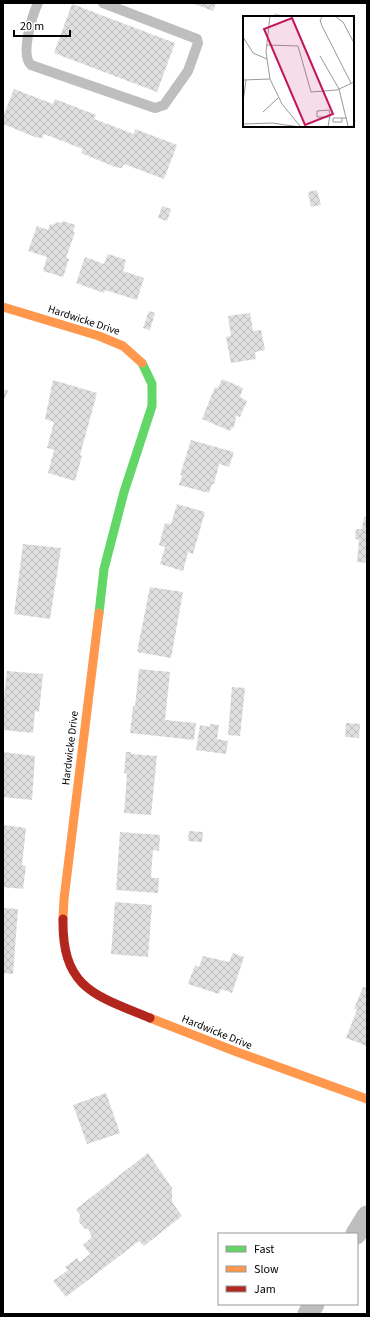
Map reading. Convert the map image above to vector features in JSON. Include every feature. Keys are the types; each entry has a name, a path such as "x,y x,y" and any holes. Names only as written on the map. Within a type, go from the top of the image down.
{"street":[{"name":"Hardwicke Drive","path":"3,307 99,336 123,346 144,365 152,384 152,406 124,492 104,569 64,899 62,930 67,959 78,979 102,998 231,1051 367,1099"},
{"path":"357,1233 367,1216"},
{"path":"308,1314 313,1305"}],"lane":[{"path":"38,3 29,28 27,58 32,65 155,108 164,105 188,71 198,43 197,39 103,3"}],"building":[{"path":"192,3 216,3 213,11"},
{"path":"72,4 175,43 157,92 54,53"},
{"path":"275,13 283,16 274,16"},
{"path":"14,89 53,104 55,99 96,115 94,119 134,134 135,129 177,145 164,179 124,164 122,168 115,167 81,153 83,149 44,134 42,138 35,137 3,124 3,117"},
{"path":"317,190 321,205 311,207 308,192"},
{"path":"162,206 171,209 167,221 158,218"},
{"path":"63,221 75,225 73,232 75,232 66,258 69,259 63,277 43,271 47,257 28,251 37,226 48,230 50,224 53,225 58,222 62,223"},
{"path":"108,254 126,260 123,271 144,278 137,300 105,290 104,293 76,283 85,257 104,264"},
{"path":"149,311 155,313 150,330 143,328"},
{"path":"250,313 253,331 261,330 265,350 255,352 256,359 231,363 226,337 231,336 228,316"},
{"path":"222,379 243,388 240,397 247,401 240,417 236,416 234,428 232,427 230,431 202,419 215,387 218,388"},
{"path":"53,380 97,393 80,455 82,456 75,481 48,473 54,450 47,448 54,422 45,419"},
{"path":"3,389 8,391 3,402"},
{"path":"191,440 234,452 229,467 219,464 214,484 212,484 209,493 179,485 182,476 180,475"},
{"path":"177,504 205,512 193,554 188,552 183,571 160,564 165,547 159,545 165,523 171,524"},
{"path":"364,517 367,517 367,563 357,562 359,540 355,539 356,529 362,529"},
{"path":"23,544 61,548 50,619 14,614"},
{"path":"150,587 183,592 171,658 137,652"},
{"path":"139,669 170,672 165,720 196,723 194,740 130,733"},
{"path":"7,671 43,674 39,712 35,711 33,733 3,730 3,705"},
{"path":"232,687 245,688 240,736 228,735"},
{"path":"346,723 360,724 359,738 345,737"},
{"path":"210,724 219,725 217,739 228,741 226,754 196,750 200,725 210,727"},
{"path":"3,752 35,756 32,800 3,797"},
{"path":"126,752 131,752 131,754 157,756 151,815 124,813 127,774 124,773"},
{"path":"3,825 26,828 22,865 26,866 23,889 3,887"},
{"path":"189,831 203,832 202,842 188,841"},
{"path":"120,832 160,835 159,851 153,850 151,875 152,878 159,878 158,893 116,890"},
{"path":"115,902 152,905 148,957 111,954"},
{"path":"3,908 18,909 13,974 3,973"},
{"path":"233,953 244,957 232,993 221,989 219,994 188,984 195,965 199,967 203,956 229,962"},
{"path":"367,983 367,1046 346,1038 357,1010 354,1009 363,987 365,988"},
{"path":"106,1093 120,1133 87,1144 73,1105"},
{"path":"148,1153 172,1188 172,1202 182,1216 144,1246 139,1241 66,1297 53,1281 68,1270 65,1267 77,1258 80,1262 90,1254 83,1245 92,1237 88,1229 85,1229 79,1222 80,1215 76,1209"}],"traffic: fast":[{"path":"99,613 104,569 124,492 152,406 152,384 142,363"}],"traffic: slow":[{"path":"3,307 99,336 123,346 142,363"},
{"path":"63,919 64,899 99,613"},
{"path":"150,1018 237,1052 367,1099"}],"traffic: jam":[{"path":"63,919 64,942 68,960 75,975 85,986 98,995 113,1003 150,1018"}]}
